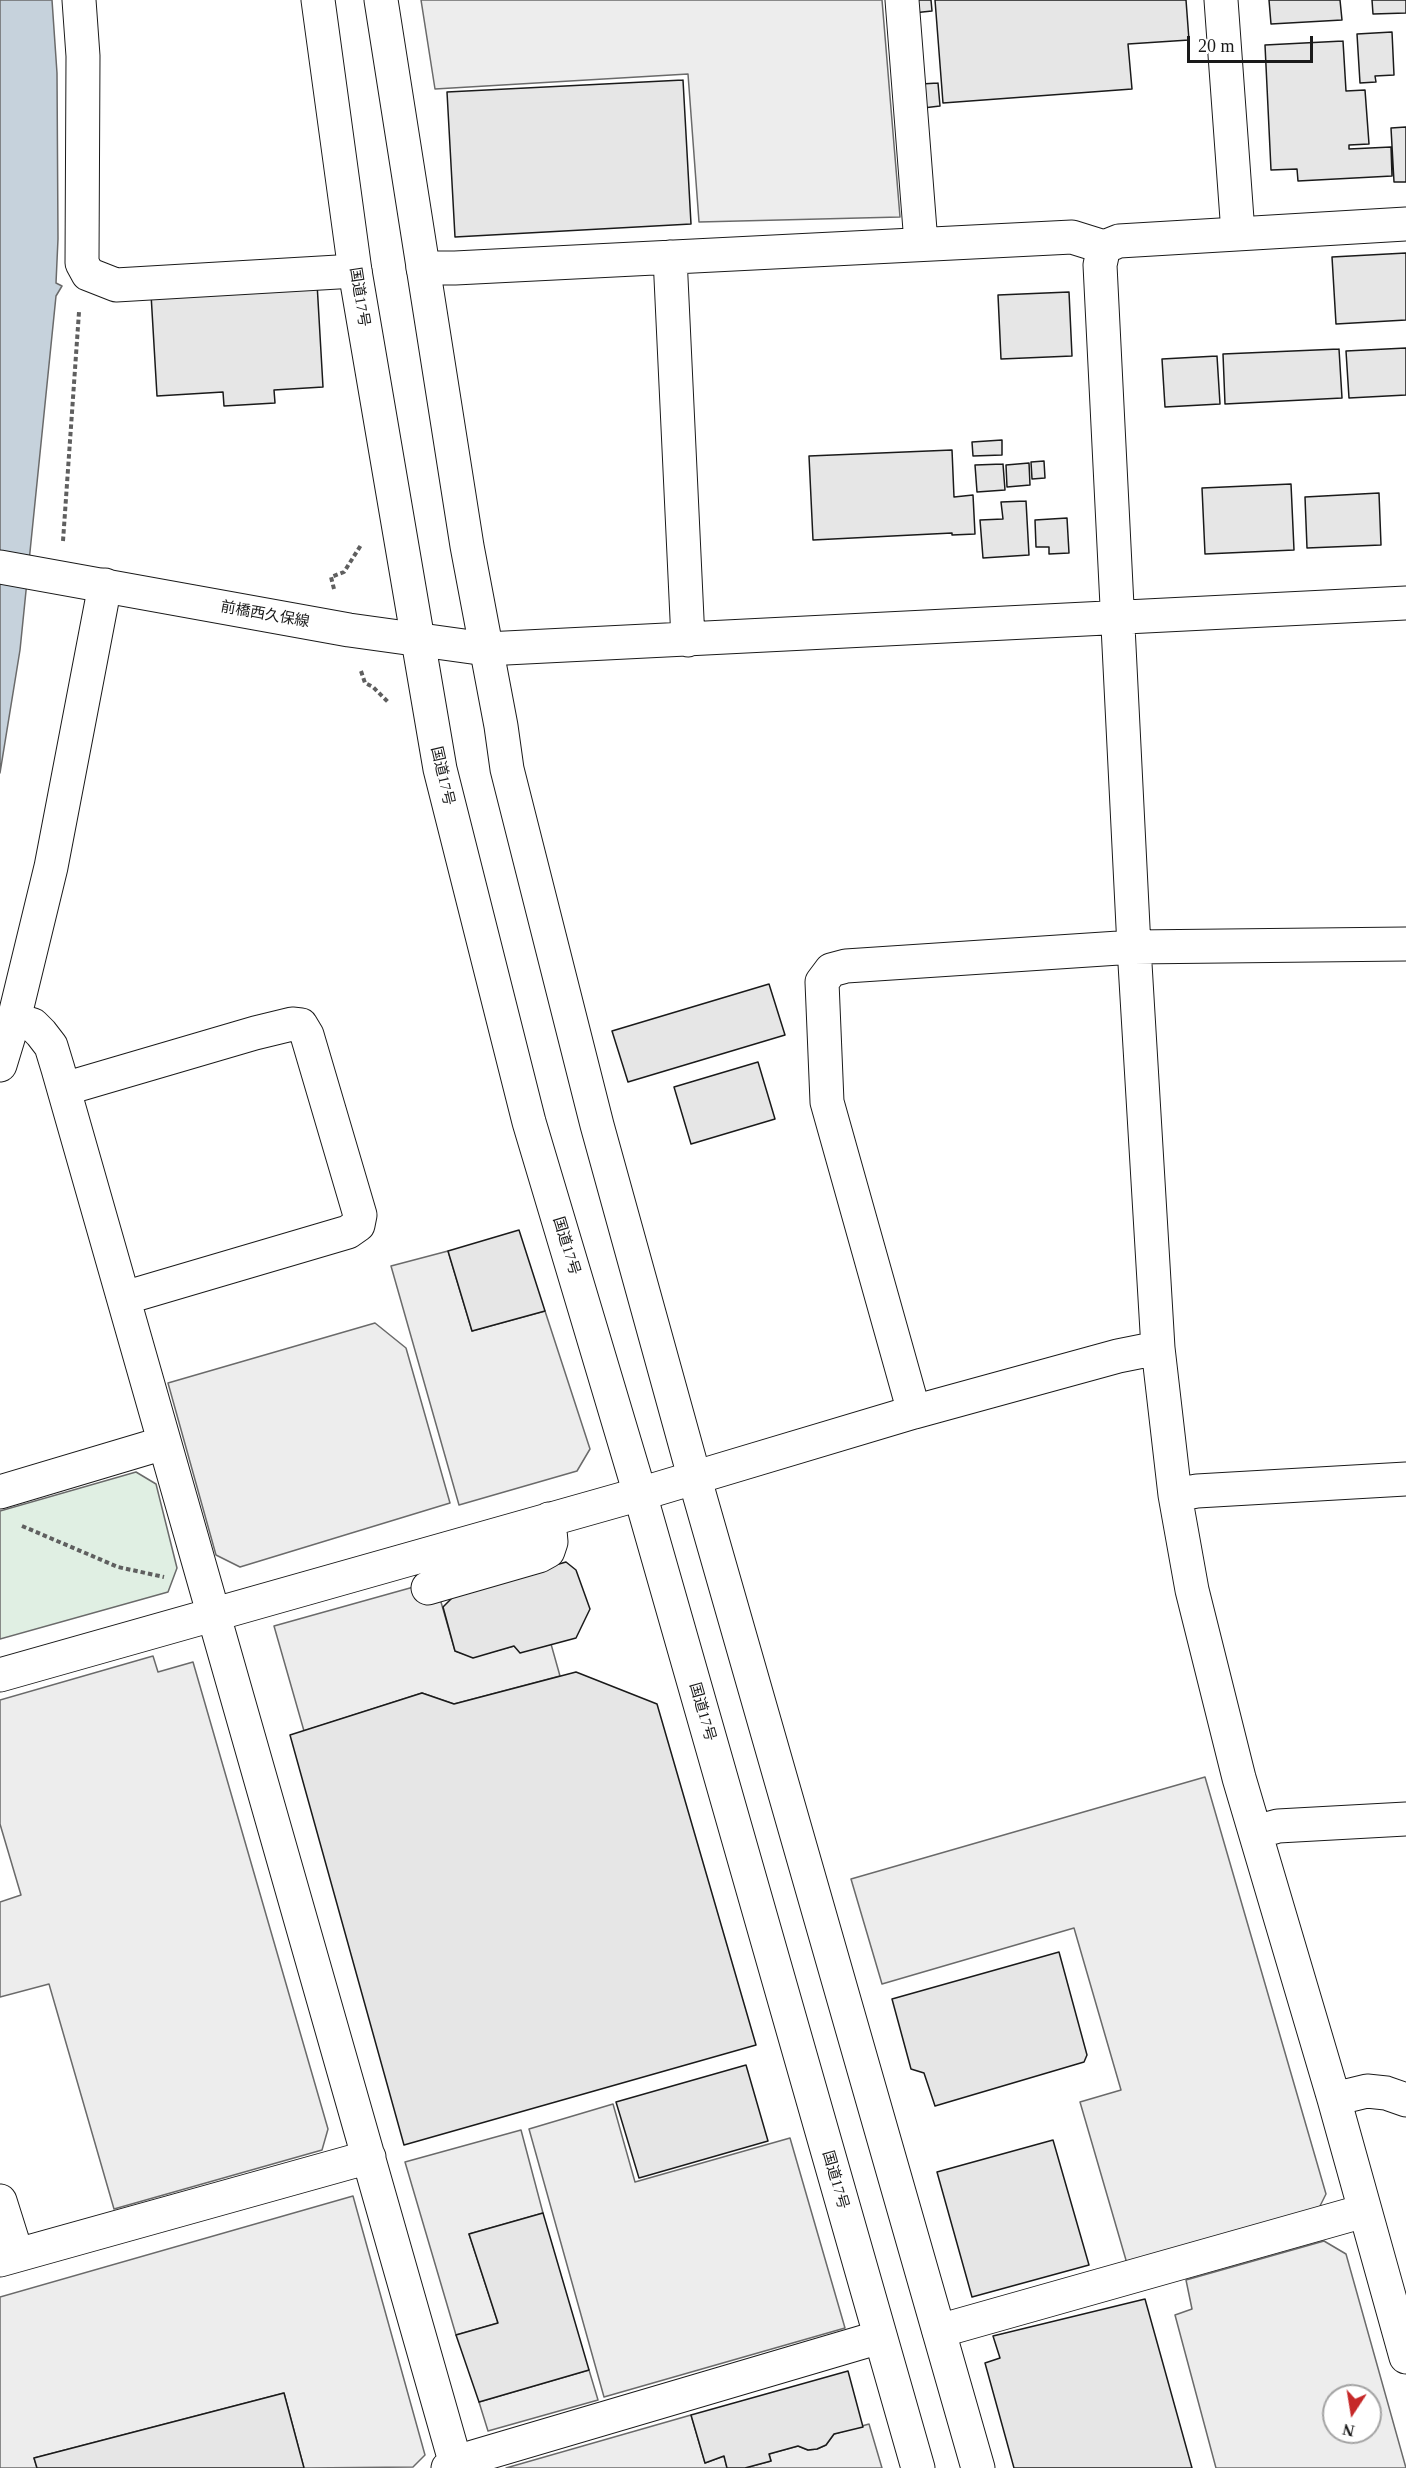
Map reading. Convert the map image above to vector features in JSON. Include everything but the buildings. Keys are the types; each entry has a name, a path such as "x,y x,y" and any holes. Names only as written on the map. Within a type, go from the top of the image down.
{"main road":[{"path":"79,0 83,56 82,263 88,274 116,285 355,271"},
{"name":"国道17号","path":"318,0 355,271 416,640 440,769 529,1122 640,1494 918,2468"},
{"path":"381,0 465,535 510,781 600,1137 694,1476 978,2468"},
{"path":"902,0 921,243"},
{"path":"1221,0 1238,232"},
{"path":"423,268 1072,237 1104,247 1119,241 1238,232 1406,224"},
{"path":"1104,247 1100,265 1134,947 1158,1348 1175,1495 1207,1657 1406,2357"},
{"path":"670,257 688,640"},
{"name":"前橋西久保線","path":"0,567 349,630 486,649 1406,603"},
{"path":"0,1065 15,1019 51,867 105,585"},
{"path":"914,1412 827,1102 822,982 831,970 846,966 1134,947 1406,944"},
{"path":"15,1019 33,1025 51,1046 215,1614 454,2466 880,2337"},
{"path":"64,1089 255,1033 292,1024 300,1025 307,1035 360,1215 358,1225 348,1232 124,1298"},
{"path":"0,1675 640,1494 914,1412 1119,1356 1158,1348"},
{"path":"0,1492 164,1443"},
{"path":"1175,1495 1197,1491 1406,1479"},
{"path":"428,1588 539,1556 548,1551 551,1542 549,1519"},
{"path":"1256,1832 1278,1826 1406,1819"},
{"path":"1334,2099 1367,2091 1386,2093 1406,2100"},
{"path":"0,2201 8,2258 369,2157"},
{"path":"939,2331 1364,2211"}],"path":[{"path":"63,545 81,292 88,274"},
{"path":"360,670 365,683 374,687 391,707"},
{"path":"19,1525 118,1567 168,1579"}],"green space":[{"path":"136,1472 156,1484 177,1568 168,1592 0,1639 0,1511"}],"shaded area":[{"path":"0,0 52,0 57,73 56,283 62,286 56,296 20,650 0,773"},
{"path":"421,0 882,0 900,217 699,222 688,74 435,89"},
{"path":"448,1251 472,1331 545,1311 590,1449 577,1471 459,1505 391,1266"},
{"path":"375,1323 406,1348 450,1503 240,1567 216,1555 168,1383"},
{"path":"435,1581 455,1651 473,1657 514,1646 521,1652 551,1644 560,1676 454,1704 422,1693 304,1731 274,1626"},
{"path":"153,1656 158,1672 193,1662 328,2129 322,2150 114,2209 49,1984 0,1997 0,1902 21,1895 0,1824 0,1700"},
{"path":"1205,1777 1326,2194 1317,2212 1128,2267 1080,2102 1121,2090 1074,1928 882,1984 851,1879"},
{"path":"613,2104 635,2182 790,2138 845,2328 604,2397 529,2129"},
{"path":"521,2130 543,2213 469,2234 498,2323 456,2335 405,2162"},
{"path":"353,2196 425,2455 413,2467 304,2468 284,2393 34,2458 37,2468 0,2468 0,2297"},
{"path":"1324,2241 1346,2254 1406,2468 1216,2468 1175,2315 1192,2309 1186,2280"},
{"path":"589,2370 598,2400 488,2431 479,2402"},
{"path":"691,2415 705,2463 724,2456 727,2468 506,2468"},
{"path":"869,2424 882,2468 745,2468 771,2461 769,2454 798,2446 808,2450 817,2449 826,2445 834,2434"}]}
